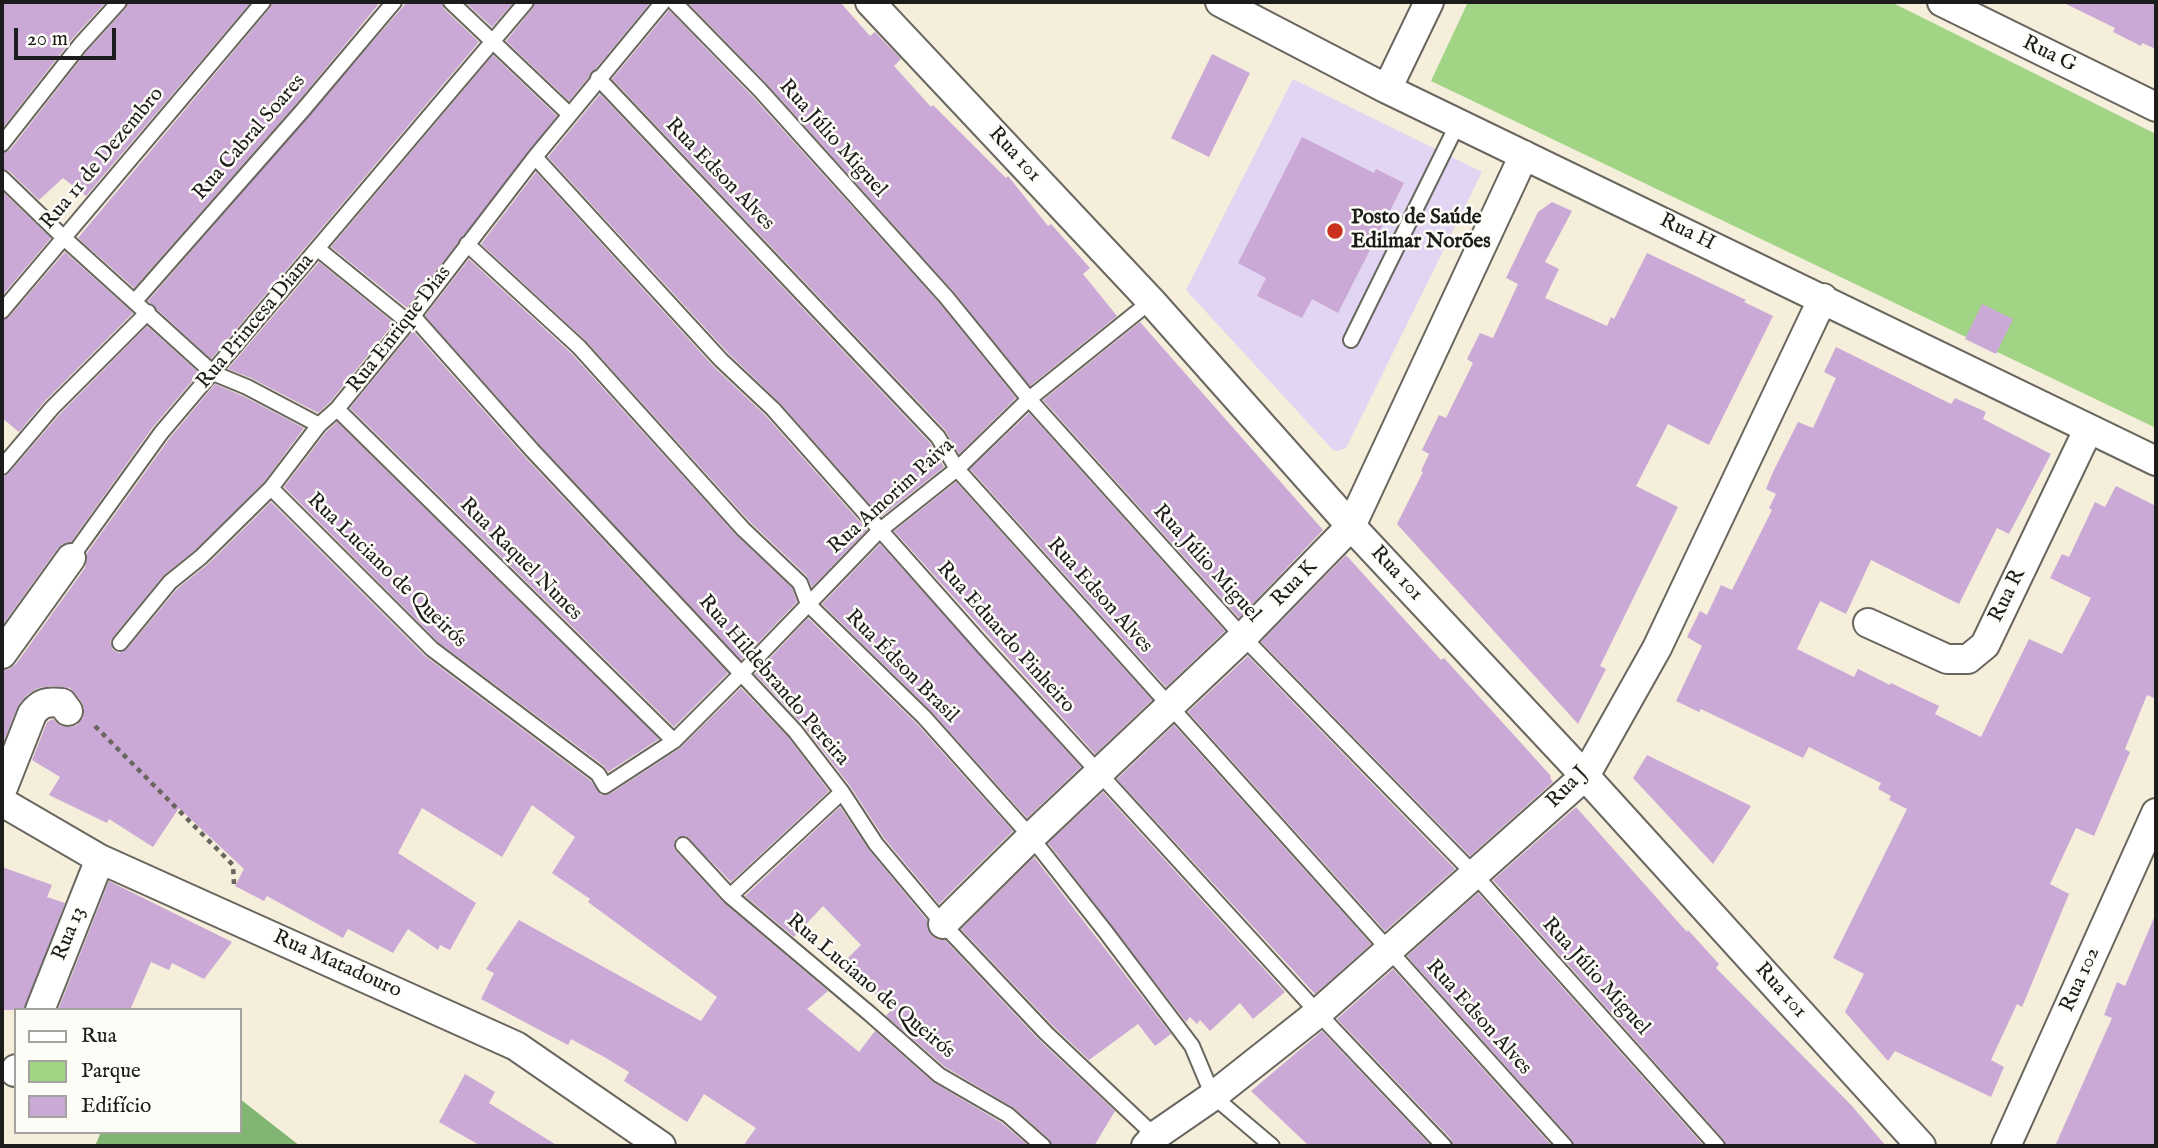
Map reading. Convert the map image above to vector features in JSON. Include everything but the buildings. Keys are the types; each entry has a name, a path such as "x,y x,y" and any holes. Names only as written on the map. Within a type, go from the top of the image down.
{"street":[{"name":"Rua 101","path":"870,2 1151,301 1351,526 1585,776 1921,1146"},
{"name":"Rua H","path":"1220,2 1387,89 2156,461"},
{"path":"1387,89 1429,2"},
{"name":"Rua G","path":"1941,2 2156,107"},
{"name":"Rua K","path":"943,924 1169,705 1244,637 1351,526 1524,155"},
{"name":"Rua J","path":"1150,1141 1213,1096 1318,1013 1585,776 1657,648 1823,298"},
{"name":"Rua R","path":"1867,623 1947,659 1968,659 1985,645 2088,430"},
{"name":"Rua Princesa Diana","path":"2,654 71,558"},
{"path":"2,790 32,714 39,705 47,702 62,703 80,717"},
{"name":"Rua Matadouro","path":"2,802 100,859 516,1046 661,1146"},
{"name":"Rua 102","path":"2006,1146 2156,813"},
{"name":"Rua 13","path":"41,1008 100,859"}],"lane":[{"path":"2,144 80,45 118,2"},
{"name":"Rua 11 de Dezembro","path":"2,311 263,2"},
{"name":"Rua Cabral Soares","path":"135,301 394,2"},
{"path":"450,2 569,114"},
{"name":"Rua Princesa Diana","path":"71,558 161,433 526,2"},
{"name":"Rua Enrique Dias","path":"120,643 170,582 271,488 320,425 337,409 410,319 598,78 663,2"},
{"name":"Rua Júlio Miguel","path":"674,2 760,90 947,298 1029,399 1244,637 1475,875 1717,1146"},
{"name":"Rua Edson Alves","path":"598,78 938,437 957,468 1565,1146"},
{"path":"1352,340 1458,123"},
{"name":"Rua Eduardo Pinheiro","path":"535,157 721,360 774,409 879,531 1318,1013 1444,1146"},
{"path":"2,178 213,373 247,387 320,425"},
{"name":"Rua Édson Brasil","path":"467,244 579,347 743,529 800,583 808,604 924,717 1031,837 1105,931 1192,1046 1213,1096 1272,1146"},
{"name":"Rua Hildebrando Pereira","path":"318,249 410,319 743,673 795,731 842,792 876,845 943,924 1150,1141"},
{"name":"Rua Amorim Paiva","path":"605,786 674,741 879,531 957,468 1029,399 1151,301"},
{"path":"2,467 52,408 148,312"},
{"name":"Rua Raquel Nunes","path":"337,409 674,741"},
{"name":"Rua Luciano de Queirós","path":"271,488 432,649 598,774 605,786"},
{"path":"730,896 842,792"},
{"name":"Rua Luciano de Queirós","path":"683,845 730,896 939,1075 1007,1115 1043,1146"}],"path":[{"path":"80,717 233,864 236,919"}],"shaded area":[{"name":"Posto de Saúde Edilmar Norões","path":"1293,79 1482,172 1346,448 1337,451 1333,450 1186,290"}],"green space":[{"path":"1468,2 1891,2 2156,134 2156,428 1431,81"},
{"path":"242,1101 300,1146 95,1146 100,1134 242,1134"}],"place":[{"name":"Posto de Saúde Edilmar Norões","path":"1335,231"}]}
